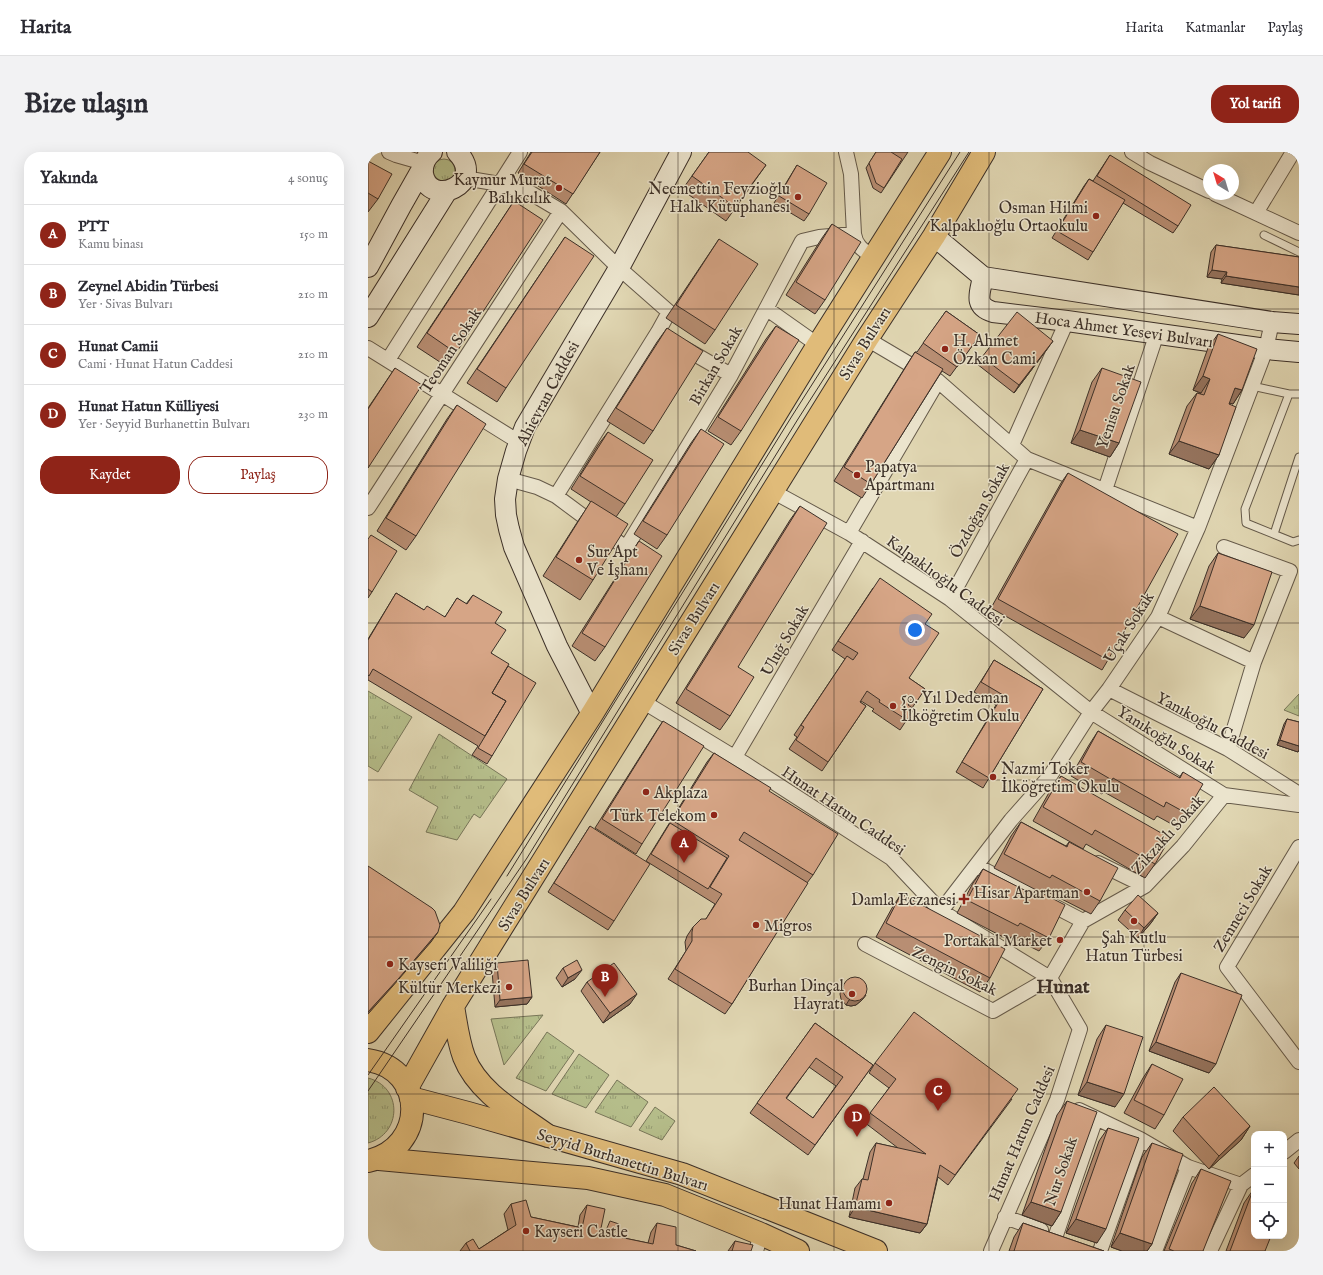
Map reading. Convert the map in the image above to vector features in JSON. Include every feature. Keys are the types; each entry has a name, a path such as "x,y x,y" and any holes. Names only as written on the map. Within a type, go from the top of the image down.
{"main road":[{"path":"368,1032 464,912 592,714 872,257 940,152"},
{"name":"Sivas Bulvarı","path":"409,1093 453,1006 772,491 867,339 934,236 984,152"},
{"path":"453,1006 461,1050 474,1075 488,1092 548,1136"},
{"path":"368,1060 385,1065 394,1071 401,1079 409,1093 412,1108 412,1119 409,1130 404,1139 388,1154 373,1160"},
{"name":"Seyyid Burhanettin Bulvarı","path":"409,1093 548,1136 682,1174 876,1251"},
{"name":"Seyyid Burhanettin Bulvarı","path":"373,1160 588,1178 665,1195 758,1243 798,1251"}],"street":[{"path":"389,152 396,155 426,161"},
{"path":"388,360 520,152"},
{"name":"Ahievran Caddesi","path":"592,714 558,646 514,547 506,515 505,499 508,479 525,427 619,268 681,152"},
{"path":"846,152 851,174 855,241 859,247 872,257"},
{"path":"1132,152 1150,163 1203,188"},
{"path":"1256,213 1293,152"},
{"path":"426,161 424,177 427,183 440,191 455,189 460,184 464,161 500,184 529,192 561,211 619,268 669,312 556,496 537,487 508,479"},
{"path":"368,267 426,161"},
{"path":"368,317 447,191"},
{"path":"1228,200 1299,233"},
{"name":"Teoman Sokak","path":"368,508 561,211"},
{"name":"Birkan Sokak","path":"556,496 626,548 730,375 767,309 802,241 819,237 854,234"},
{"path":"934,236 983,277"},
{"name":"Hoca Ahmet Yesevi Bulvarı","path":"1299,324 1272,322 983,277 979,299 980,305 985,310 993,312 1266,349 1299,352"},
{"path":"767,309 818,345"},
{"name":"Özdoğan Sokak","path":"1012,445 1067,321"},
{"name":"Uçak Sokak","path":"941,911 977,866 1010,820 1050,776 1091,712 1109,689 1158,617 1198,528 1266,349 1272,322"},
{"path":"658,332 730,375"},
{"name":"Yenisu Sokak","path":"1105,490 1158,334"},
{"path":"867,339 938,381 1027,459 1198,528"},
{"path":"368,348 519,442"},
{"path":"850,532 938,381"},
{"name":"Özdoğan Sokak","path":"950,600 1027,459"},
{"name":"Kalpaklıoğlu Caddesi","path":"772,491 850,532 950,600 1091,712"},
{"name":"Uluğ Sokak","path":"734,757 862,541"},
{"path":"1224,547 1290,571 1254,662 1228,749"},
{"path":"1158,617 1254,662"},
{"name":"Yanıkoğlu Caddesi","path":"1109,689 1228,749 1299,794"},
{"name":"Hunat Hatun Caddesi","path":"642,701 734,757 891,858 941,911 1050,978 1080,1029 1057,1100 991,1251"},
{"name":"Yanıkoğlu Sokak","path":"1091,712 1224,795"},
{"path":"1050,776 1064,783"},
{"name":"Zikzaklı Sokak","path":"1083,921 1145,886 1183,846 1224,795 1299,805"},
{"path":"1010,820 1025,827"},
{"path":"1169,839 1183,846"},
{"name":"Zenneci Sokak","path":"1299,847 1227,967 1299,1062"},
{"path":"1088,858 1145,886"},
{"path":"977,866 1083,921 1050,978"},
{"name":"Zengin Sokak","path":"865,944 993,1011 1050,978"},
{"path":"1057,1100 1140,1139 1188,1167 1241,1185"},
{"name":"Nur Sokak","path":"1056,1235 1096,1118"},
{"path":"1085,1246 1100,1251 1140,1139"},
{"path":"1287,1150 1299,1140"},
{"path":"1155,1251 1188,1167"},
{"path":"1210,1251 1241,1185 1251,1177"},
{"path":"1005,1217 1071,1240"}],"lane":[{"path":"1264,235 1299,252"},
{"path":"1252,386 1289,394 1299,394"},
{"path":"1289,394 1245,509 1246,523 1293,542 1299,540"},
{"path":"1274,534 1299,457"}],"green space":[{"path":"444,159 452,162 455,170 452,178 444,181 436,178 433,170 436,162"},
{"path":"368,691 412,717 378,772 368,766"},
{"path":"1299,694 1299,716 1284,710"},
{"path":"439,734 507,779 480,818 474,814 457,840 426,832 438,807 409,790"},
{"path":"543,1015 504,1065 491,1019"},
{"path":"547,1032 574,1051 546,1091 516,1078"},
{"path":"579,1054 609,1075 586,1108 552,1094"},
{"path":"368,1078 379,1083 388,1091 394,1110 392,1121 387,1130 379,1138 368,1143"},
{"path":"617,1080 648,1102 631,1127 595,1112"},
{"path":"655,1107 675,1121 662,1140 639,1130"}],"building":[{"name":"Kaymur Murat Balıkcılık","path":"532,152 600,152 573,194 524,164"},
{"path":"709,152 748,152 766,165 735,207 692,176"},
{"path":"876,152 891,152 902,159 884,188 876,183 869,163"},
{"path":"1110,155 1191,205 1178,226 1097,176"},
{"path":"368,161 392,174 378,199 368,193"},
{"name":"Necmettin Feyzioğlu Halk Kütüphanesi","path":"797,165 827,183 809,214 779,196"},
{"path":"1089,179 1125,200 1093,252 1057,231"},
{"path":"514,201 543,220 456,353 427,333"},
{"path":"832,224 861,242 825,300 796,282"},
{"path":"565,237 594,256 506,388 477,369"},
{"path":"719,239 758,264 715,330 676,305"},
{"path":"1216,245 1299,257 1299,287 1226,276 1227,272 1212,270"},
{"name":"H. Ahmet Özkan Cami","path":"946,311 980,335 957,367 923,343"},
{"path":"1017,312 1053,341 1019,385 982,357"},
{"path":"776,326 799,340 741,431 718,417"},
{"path":"667,328 703,351 653,431 616,408"},
{"path":"1218,334 1257,349 1242,390 1235,388 1229,404 1236,407 1219,455 1179,441 1197,393 1204,395 1210,379 1203,376"},
{"path":"915,352 943,369 871,484 844,467"},
{"path":"395,368 422,385 368,468 368,409"},
{"path":"1102,368 1141,382 1119,443 1080,430"},
{"path":"457,405 486,424 416,536 386,518"},
{"path":"701,429 724,444 667,535 643,521"},
{"path":"608,432 653,460 625,504 580,476"},
{"path":"1068,473 1178,534 1108,660 998,599"},
{"name":"Sur Apt Ve İşhanı","path":"591,501 628,524 593,580 556,557"},
{"path":"800,506 827,523 738,667 754,677 730,716 686,689"},
{"path":"371,535 397,551 372,592 368,589 368,539"},
{"path":"639,541 662,556 605,647 582,633"},
{"path":"1218,553 1272,572 1254,625 1200,606"},
{"path":"880,578 932,614 925,624 939,633 909,678 925,689 917,701 912,699 908,705 914,709 907,720 879,702 880,700 867,691 860,702 866,706 828,762 796,740 804,727 801,725 847,656 853,660 858,653 838,641"},
{"path":"396,593 424,610 427,606 445,617 457,598 467,604 473,595 502,612 495,623 506,630 491,653 509,664 492,693 506,701 485,736 373,669 369,676 368,675 368,640"},
{"path":"994,660 1043,689 989,778 962,762 1003,695 981,682"},
{"path":"508,666 536,683 492,756 478,748 506,701 492,693"},
{"path":"1287,719 1299,722 1299,746 1280,740"},
{"name":"Akplaza","path":"663,721 704,746 642,844 602,819"},
{"path":"1098,731 1180,778 1183,772 1203,784 1186,813 1166,802 1164,807 1081,762"},
{"path":"714,753 771,788 769,791 838,834 813,875 744,832 739,840 808,883 732,1004 675,969 692,941 693,927 701,919 706,919 722,894 710,887 729,856 672,820"},
{"path":"1061,776 1170,838 1155,864 1095,830 1092,835 1043,807"},
{"path":"1021,822 1067,847 1069,842 1118,868 1100,901 1052,875 1050,878 1004,854"},
{"path":"670,823 727,858 708,889 651,854"},
{"path":"590,826 650,864 614,921 554,883"},
{"name":"Kayseri Valiliği","path":"368,866 432,908 435,911 440,925 438,932 368,1012"},
{"path":"983,869 1034,895 1036,890 1065,905 1049,938 1020,923 1018,926 967,900"},
{"path":"901,894 1005,949 990,978 886,923"},
{"path":"1138,895 1158,913 1144,928 1125,910"},
{"name":"Kültür Merkezi","path":"528,960 532,997 500,1000 497,963"},
{"path":"577,960 582,970 568,978 563,968"},
{"path":"614,963 637,994 610,1013 587,982"},
{"path":"1181,973 1242,995 1216,1064 1156,1042"},
{"name":"Burhan Dinçal Hayratı","path":"855,977 863,981 867,989 863,997 855,1001 847,997 843,989 847,981"},
{"path":"914,1012 1018,1089 955,1175 940,1165 927,1224 855,1207 862,1179 868,1180 876,1143 926,1154 870,1113 896,1079 875,1063"},
{"path":"815,1023 873,1065 815,1145 757,1103","holes":["816,1058 843,1077 813,1118 786,1098"]},
{"path":"1106,1025 1143,1037 1124,1094 1087,1082"},
{"path":"1152,1064 1183,1079 1164,1115 1134,1100"},
{"path":"1214,1087 1250,1126 1219,1156 1183,1117"},
{"path":"1067,1101 1097,1112 1061,1212 1031,1202"},
{"path":"1108,1128 1139,1138 1106,1229 1076,1219"},
{"path":"1152,1143 1183,1154 1152,1244 1120,1233"},
{"path":"1201,1169 1231,1181 1203,1251 1174,1251 1169,1249"},
{"path":"1251,1195 1251,1239 1270,1239 1265,1251 1230,1251"},
{"path":"526,1200 531,1217 582,1228 587,1205 605,1209 600,1233 653,1244 657,1223 676,1227 676,1245 696,1251 470,1251 466,1243 473,1239 479,1249 516,1225 511,1204"},
{"path":"610,1221 619,1224 616,1231 607,1228"},
{"path":"1023,1223 1104,1251 1014,1251"},
{"path":"735,1241 753,1245 751,1251 732,1251"}],"tram line":[{"path":"507,876 792,416 960,152"},
{"path":"368,1091 527,858 798,419 969,152"},
{"path":"368,1075 491,899"}],"place":[{"name":"Kaymur Murat Balıkcılık","path":"559,188"},
{"name":"Necmettin Feyzioğlu Halk Kütüphanesi","path":"798,197"},
{"name":"Osman Hilmi Kalpaklıoğlu Ortaokulu","path":"1096,216"},
{"name":"H. Ahmet Özkan Cami","path":"945,349"},
{"name":"Papatya Apartmanı","path":"857,475"},
{"name":"Sur Apt Ve İşhanı","path":"579,560"},
{"name":"50. Yıl Dedeman İlköğretim Okulu","path":"893,706"},
{"name":"Nazmi Toker İlköğretim Okulu","path":"993,777"},
{"name":"Akplaza","path":"646,792"},
{"name":"Türk Telekom","path":"714,815"},
{"name":"PTT","path":"684,863"},
{"name":"Hisar Apartman","path":"1087,892"},
{"name":"Damla Eczanesi","path":"964,899"},
{"name":"Şah Kutlu Hatun Türbesi","path":"1134,921"},
{"name":"Migros","path":"756,925"},
{"name":"Portakal Market","path":"1060,940"},
{"name":"Kayseri Valiliği","path":"390,964"},
{"name":"Kültür Merkezi","path":"509,987"},
{"name":"Burhan Dinçal Hayratı","path":"852,994"},
{"name":"Zeynel Abidin Türbesi","path":"605,997"},
{"name":"Hunat Camii","path":"938,1111"},
{"name":"Hunat Hatun Külliyesi","path":"857,1137"},
{"name":"Hunat Hamamı","path":"889,1203"},
{"name":"Kayseri Castle","path":"526,1231"}],"district":[{"name":"Hunat","path":"1063,986"}]}
